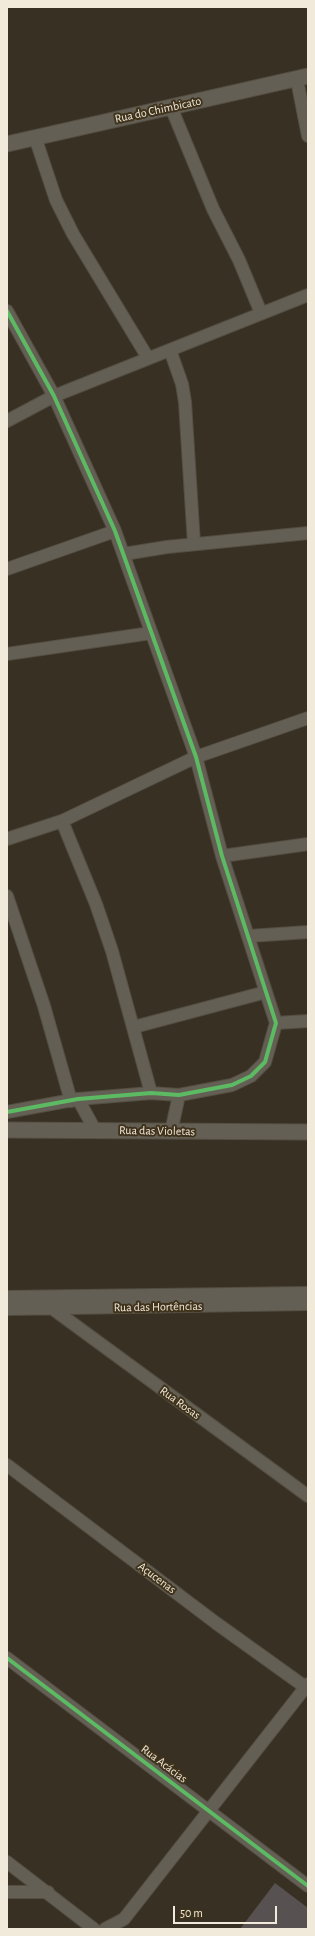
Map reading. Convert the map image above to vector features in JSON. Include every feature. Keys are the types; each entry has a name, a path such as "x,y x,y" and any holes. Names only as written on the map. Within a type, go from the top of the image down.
{"street":[{"name":"Rua do Chimbicato","path":"7,144 302,78"},
{"path":"302,78 308,136"},
{"path":"171,107 213,209 239,260 261,313"},
{"path":"35,137 56,200 73,234 148,358"},
{"path":"7,421 54,396 308,295"},
{"path":"7,311 54,396 116,532 196,756 222,856 276,1023 265,1062 251,1076 232,1085 179,1095 151,1093 75,1100 7,1112"},
{"path":"170,350 182,384 185,402 194,544"},
{"path":"7,569 116,532"},
{"path":"124,554 194,544 308,533"},
{"path":"7,654 151,633"},
{"path":"7,838 62,821 196,756 308,718"},
{"path":"62,821 96,904 112,951 151,1093"},
{"path":"222,856 308,844"},
{"path":"7,896 75,1100 95,1130"},
{"path":"249,936 308,932"},
{"path":"134,1028 266,992"},
{"path":"276,1023 308,1021"},
{"path":"171,1132 179,1095"},
{"name":"Rua das Violetas","path":"7,1130 308,1132"},
{"path":"7,1297 307,1296"},
{"name":"Rua das Hortências","path":"7,1309 53,1309 307,1296"},
{"name":"Rua Rosas","path":"53,1309 308,1496"},
{"name":"Açucenas","path":"7,1465 216,1623 307,1686"},
{"name":"Rua Acácias","path":"7,1658 308,1886"},
{"path":"106,1929 124,1919 307,1686"},
{"path":"7,1862 48,1892 94,1929"},
{"path":"7,1892 48,1892"}],"building":[{"path":"275,1883 308,1908 308,1929 240,1929"}],"cycle path":[{"path":"7,311 54,396 115,531 196,757 222,856 276,1023 265,1062 251,1076 232,1085 179,1095 151,1093 78,1099 7,1112"},
{"path":"7,1658 308,1886"}]}
